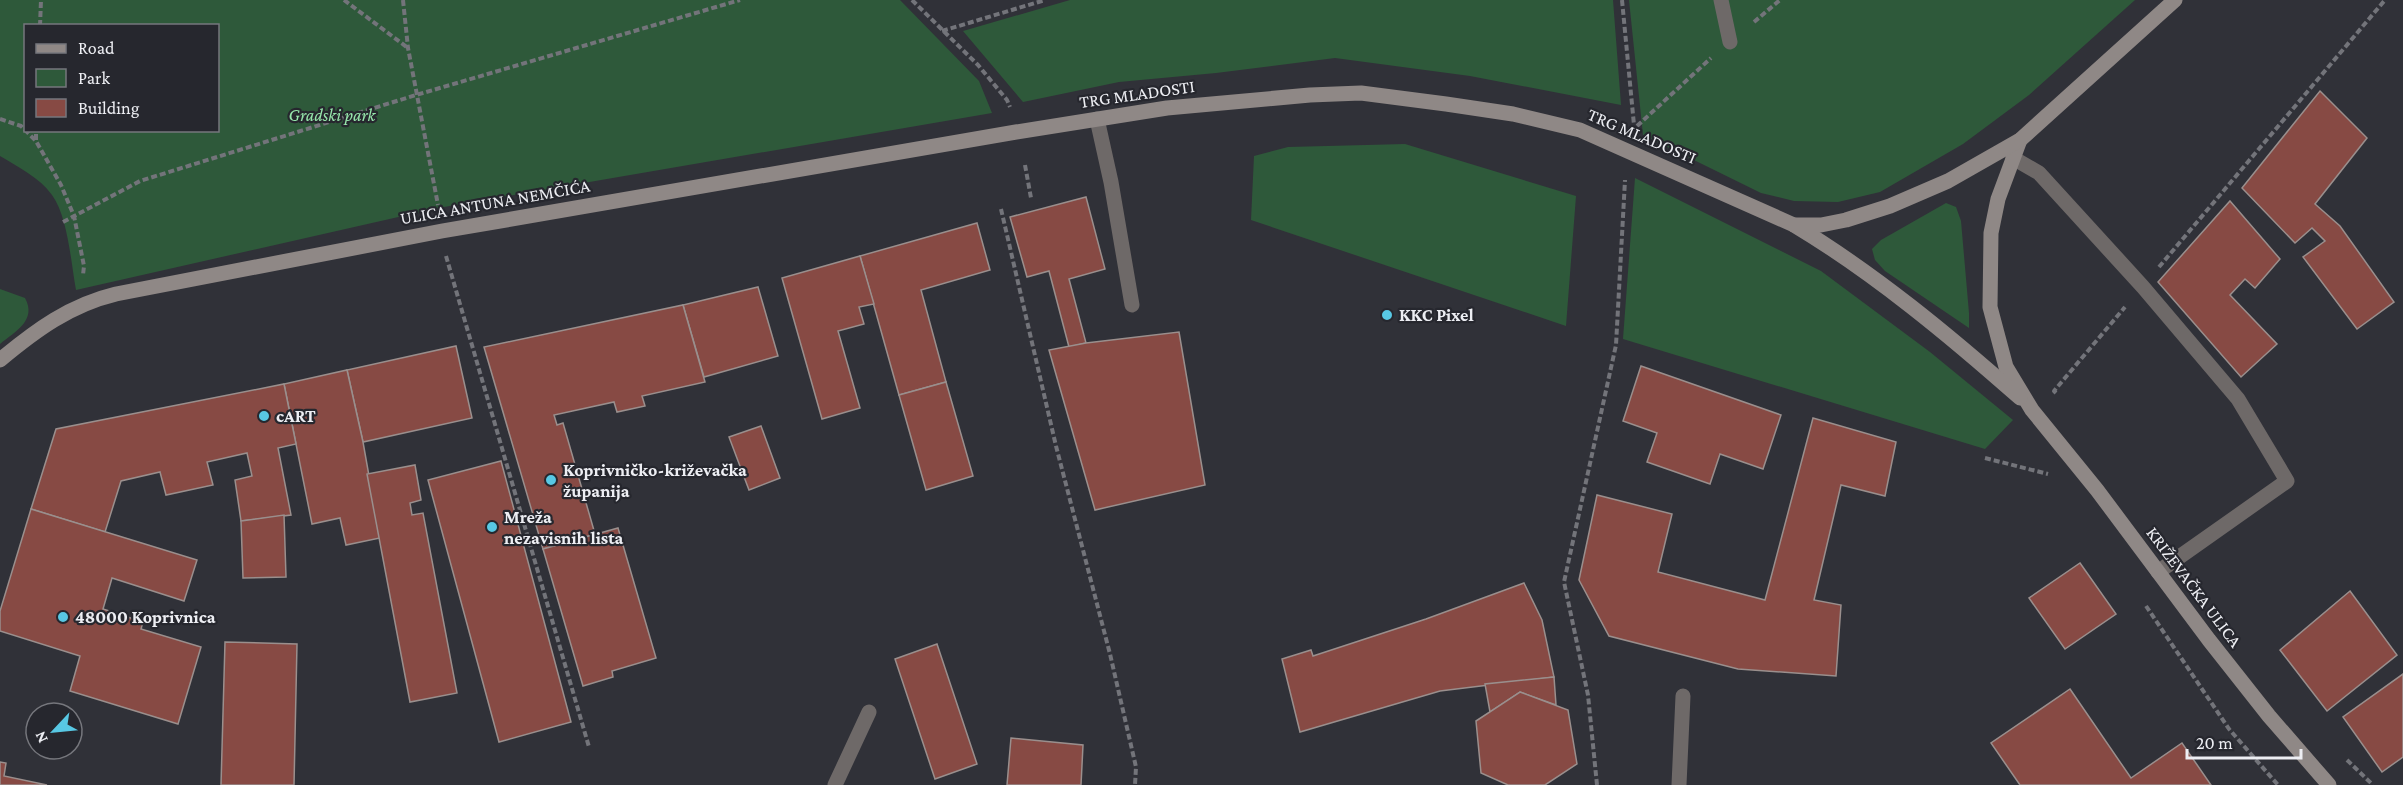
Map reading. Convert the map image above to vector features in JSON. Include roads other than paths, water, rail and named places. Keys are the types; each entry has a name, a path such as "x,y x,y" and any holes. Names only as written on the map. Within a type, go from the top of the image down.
{"main road":[{"name":"TRG MLADOSTI","path":"1016,132 1167,108 1310,95 1361,93 1502,112 1580,130 1794,225 1821,225 1846,220 1890,206 1948,180 2020,140 2175,0"},
{"name":"ULICA ANTUNA NEMČIĆA","path":"0,360 52,319 91,300 116,294 442,231 1016,132"},
{"name":"KRIŽEVAČKA ULICA","path":"2020,140 1998,199 1990,233 1990,307 2007,368 2032,410 2269,716 2329,785"},
{"name":"KRIŽEVAČKA ULICA","path":"1794,225 1850,262 1956,343 2032,410"}],"lane":[{"path":"1721,0 1730,42"},
{"path":"1097,119 1111,182 1132,306"},
{"path":"2013,158 2039,172 2143,287 2238,399 2287,481 2158,572"},
{"path":"1679,785 1683,696"},
{"path":"835,785 869,712"}],"place":[{"name":"KKC Pixel","path":"1387,315"},
{"name":"cART","path":"264,416"},
{"name":"Koprivničko-križevačka županija","path":"551,480"},
{"name":"Mreža nezavisnih lista","path":"492,527"},
{"name":"48000 Koprivnica","path":"63,617"}],"park label":[{"name":"Gradski park","path":"332,115"}]}
